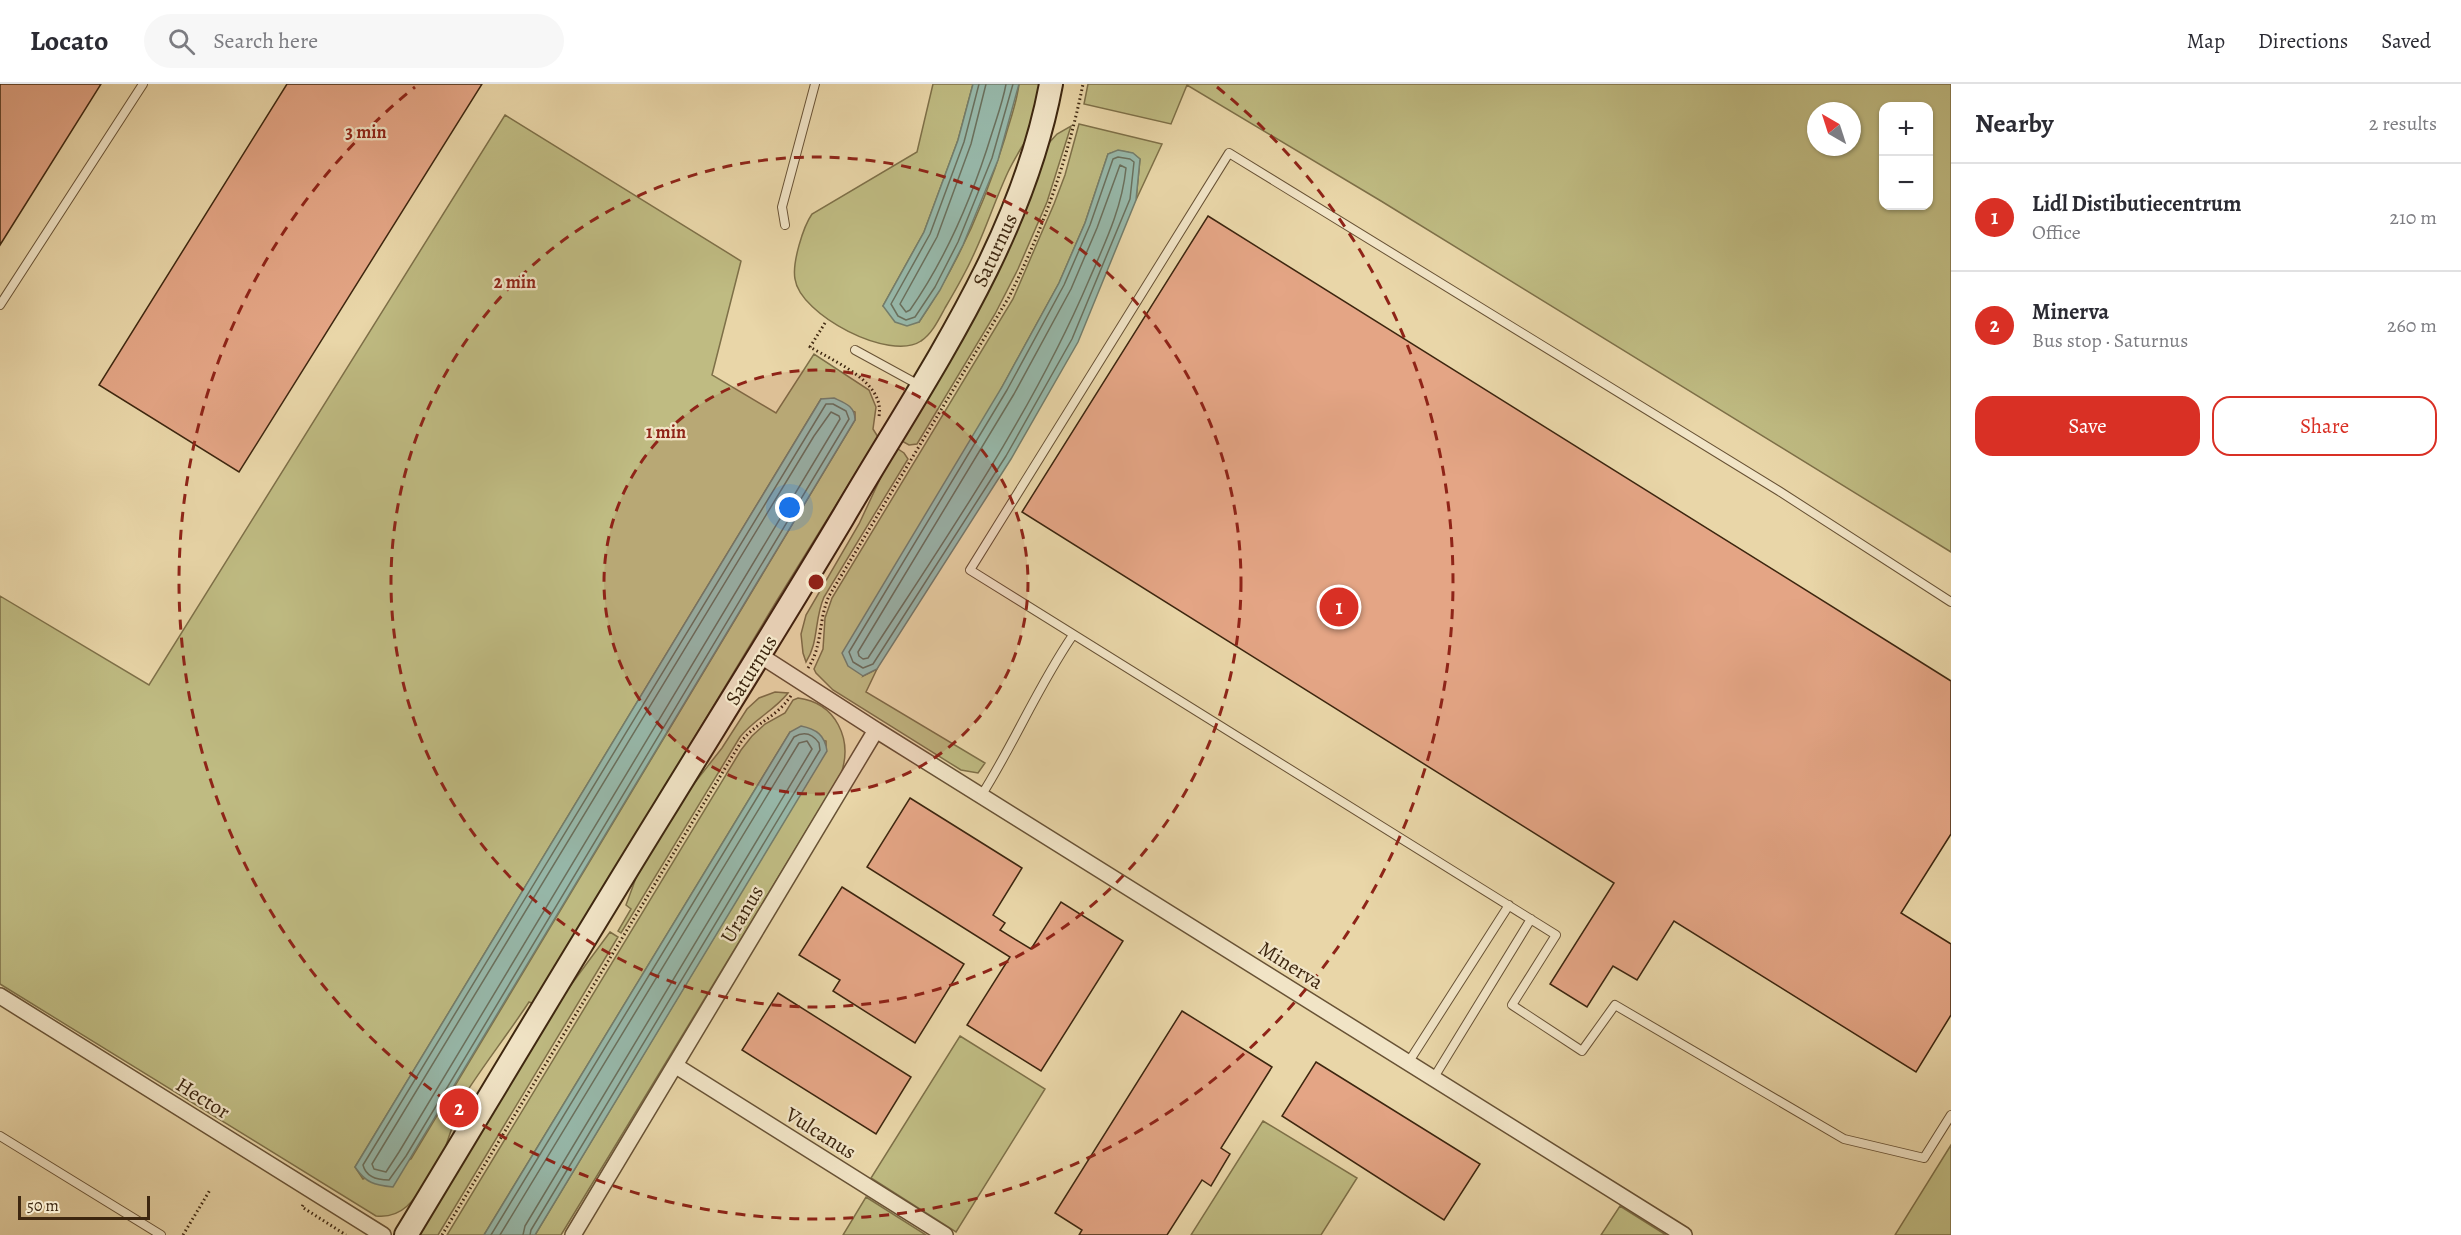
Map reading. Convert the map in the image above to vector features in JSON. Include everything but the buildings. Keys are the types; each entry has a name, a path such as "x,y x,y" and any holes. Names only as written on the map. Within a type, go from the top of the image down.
{"main road":[{"name":"Saturnus","path":"406,1235 665,808 761,656 971,302 1014,212 1033,161 1051,84"}],"street":[{"path":"761,656 876,730"},
{"name":"Minerva","path":"876,730 1684,1235"},
{"name":"Uranus","path":"573,1235 876,730"},
{"name":"Hector","path":"0,996 383,1235"},
{"name":"Vulcanus","path":"675,1066 945,1235"}],"lane":[{"path":"0,305 142,84"},
{"path":"785,225 782,207 815,84"},
{"path":"1951,602 1779,491 1229,153 970,570 1556,935 1512,1005 1582,1051 1615,1005 1844,1138 1924,1158 1951,1115"},
{"path":"855,350 921,385"},
{"path":"981,796 1052,666 1073,634"},
{"path":"1408,1063 1509,905"},
{"path":"1433,1078 1531,919"},
{"path":"0,1136 161,1235"}],"path":[{"path":"809,666 818,650 820,619 829,596 1009,297 1030,255 1069,149 1083,84"},
{"path":"825,323 810,347 873,388 880,405 878,420"},
{"path":"442,1235 741,742 751,730 781,710 792,695"},
{"path":"183,1235 210,1190"}],"shaded area":[{"path":"933,84 973,84 958,140 924,232 883,306 919,322 946,279 979,210 1005,138 1019,84 1042,84 1032,128 1008,172 970,263 938,321 921,341 907,346 889,345 848,331 812,307 801,293 795,279 795,264 802,236 812,214 917,152"},
{"path":"1088,84 1951,84 1951,552 1381,201 1187,85 1171,124 1084,104"},
{"path":"505,115 741,261 712,375 776,413 814,354 869,390 876,407 873,429 878,437 534,1004 529,1002 454,1112 458,1115 438,1163 413,1200 394,1214 376,1216 0,984 0,596 149,685","holes":["821,399 855,412 855,420 411,1159 363,1179 355,1167"]},
{"path":"1079,124 1162,144 1136,200 1140,159 1125,151 1108,154 1085,223 1059,283 1002,387 863,676 877,669 866,692 985,763 978,773 961,770 833,690 814,669 823,649 825,618 832,598 1013,299 1065,175"},
{"path":"1071,126 1047,202 1018,269 995,314 917,444 909,445 900,440 991,286 1021,221 1048,144 1057,134"},
{"path":"895,447 908,459 824,597 813,647 806,662 801,634 806,615 859,524"},
{"path":"775,692 788,693 740,737 621,933 618,931 631,909 626,905 640,867 689,790 722,748 747,709 759,698"},
{"path":"798,698 822,707 838,725 845,748 841,774 561,1235 535,1235 826,751 826,741 790,732 484,1235 447,1235 741,750 765,724 785,713 793,700"},
{"path":"610,932 618,937 438,1235 417,1235 562,997"},
{"path":"960,1036 1045,1089 956,1232 871,1178"},
{"path":"1263,1121 1357,1178 1321,1235 1191,1235"},
{"path":"1951,1145 1951,1235 1895,1235"},
{"path":"866,1197 926,1235 843,1235"},
{"path":"1620,1206 1666,1235 1601,1235"}],"water":[{"path":"973,84 1019,84 998,160 963,245 940,290 919,322 907,326 895,322 883,306 924,232 958,140"},
{"path":"1118,150 1133,153 1140,159 1136,200 1078,342 1011,459 877,669 863,676 848,666 842,653 1002,387 1059,283 1085,223 1108,154"},
{"path":"834,398 851,408 855,420 393,1187 367,1180 355,1167 821,399"},
{"path":"801,726 819,734 827,751 535,1235 484,1235 790,732"}],"place":[{"name":"Lidl Distibutiecentrum","path":"1339,607"},
{"name":"Minerva","path":"459,1108"}]}
